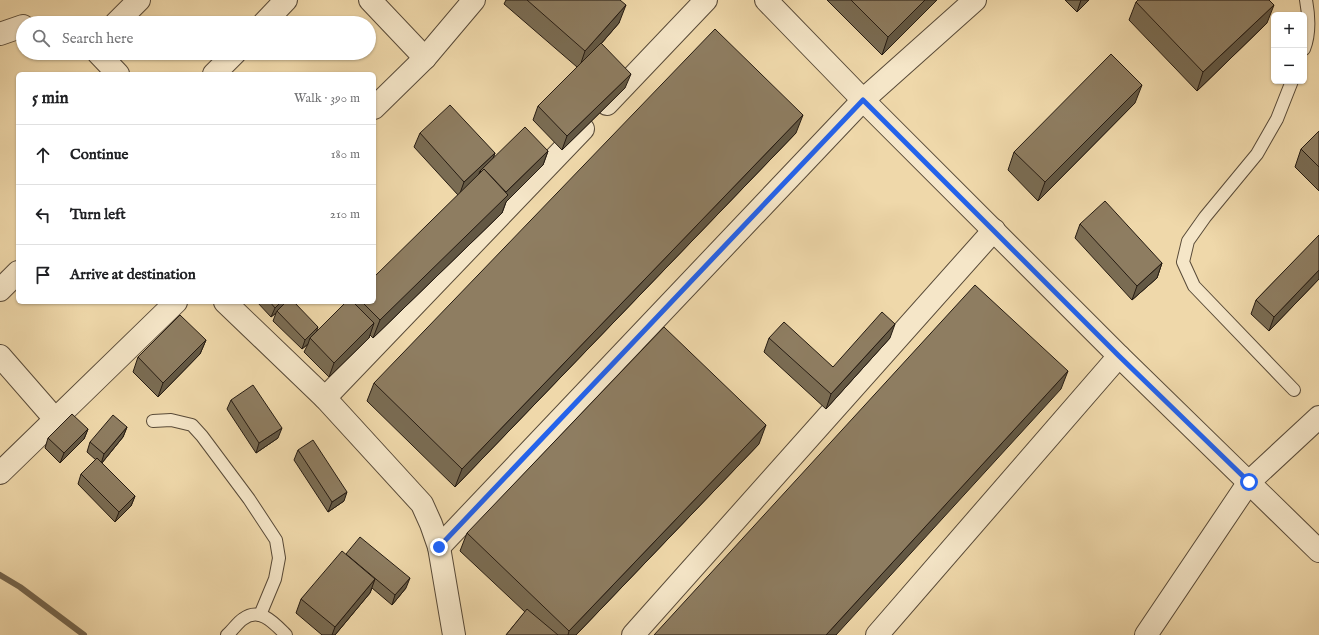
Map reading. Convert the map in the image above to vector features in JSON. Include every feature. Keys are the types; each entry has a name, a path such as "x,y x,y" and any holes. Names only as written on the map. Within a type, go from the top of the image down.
{"street":[{"path":"123,16 139,0"},
{"path":"271,16 286,0"},
{"path":"370,0 425,58"},
{"path":"376,106 425,58 474,0"},
{"path":"325,398 706,0"},
{"path":"766,0 863,100 1119,356 1319,551"},
{"path":"439,547 863,100 975,0"},
{"path":"0,34 16,28"},
{"path":"105,60 116,72"},
{"path":"216,72 228,60"},
{"path":"633,635 994,230"},
{"path":"0,290 16,274"},
{"path":"0,473 174,304"},
{"path":"227,304 325,398 422,504 439,547 454,635"},
{"path":"0,356 55,419"},
{"path":"877,635 1119,356"},
{"path":"1146,635 1249,482 1319,417"}],"lane":[{"path":"1304,48 1307,42 1309,14 1306,0"},
{"path":"1291,84 1277,119 1257,154 1205,217 1188,241 1183,262 1194,286 1294,390"},
{"path":"153,421 171,420 192,425 202,436 244,493 276,540 279,558 275,579 260,615"},
{"path":"227,635 244,618 252,615 260,615 269,619 286,635"}],"building":[{"path":"527,0 620,0 626,5 585,51"},
{"path":"851,0 925,0 888,37"},
{"path":"1138,0 1269,0 1274,5 1203,72 1136,2"},
{"path":"715,29 803,115 462,469 374,383"},
{"path":"601,43 631,74 567,136 538,106"},
{"path":"1111,54 1142,85 1045,182 1014,152"},
{"path":"450,105 495,153 464,182 420,133"},
{"path":"525,127 548,151 506,192 484,169 481,172 480,171"},
{"path":"1319,131 1319,167 1301,149"},
{"path":"484,169 508,195 380,320 364,304 376,304 376,275"},
{"path":"1105,201 1162,263 1137,286 1080,224"},
{"path":"1319,235 1319,270 1274,317 1256,300"},
{"path":"975,285 1068,371 826,635 654,635"},
{"path":"272,304 279,304 275,308"},
{"path":"284,304 296,304 318,327 305,340 277,311"},
{"path":"344,304 355,304 374,323 334,363 310,338"},
{"path":"882,312 895,324 831,394 769,338 784,322 833,367"},
{"path":"180,315 206,340 163,383 138,357"},
{"path":"664,327 766,425 569,631 467,533"},
{"path":"253,385 282,428 259,443 231,400"},
{"path":"72,414 88,429 64,453 48,438"},
{"path":"113,415 127,427 104,454 90,442"},
{"path":"313,440 347,492 332,502 298,450"},
{"path":"97,458 135,496 119,512 81,474"},
{"path":"360,537 410,578 395,595 346,554"},
{"path":"342,551 375,579 335,627 301,599"},
{"path":"527,609 558,635 506,635"}],"waterway":[{"path":"0,575 20,587 84,635"}],"route":[{"path":"439,547 863,100 1119,356 1249,482"}]}
